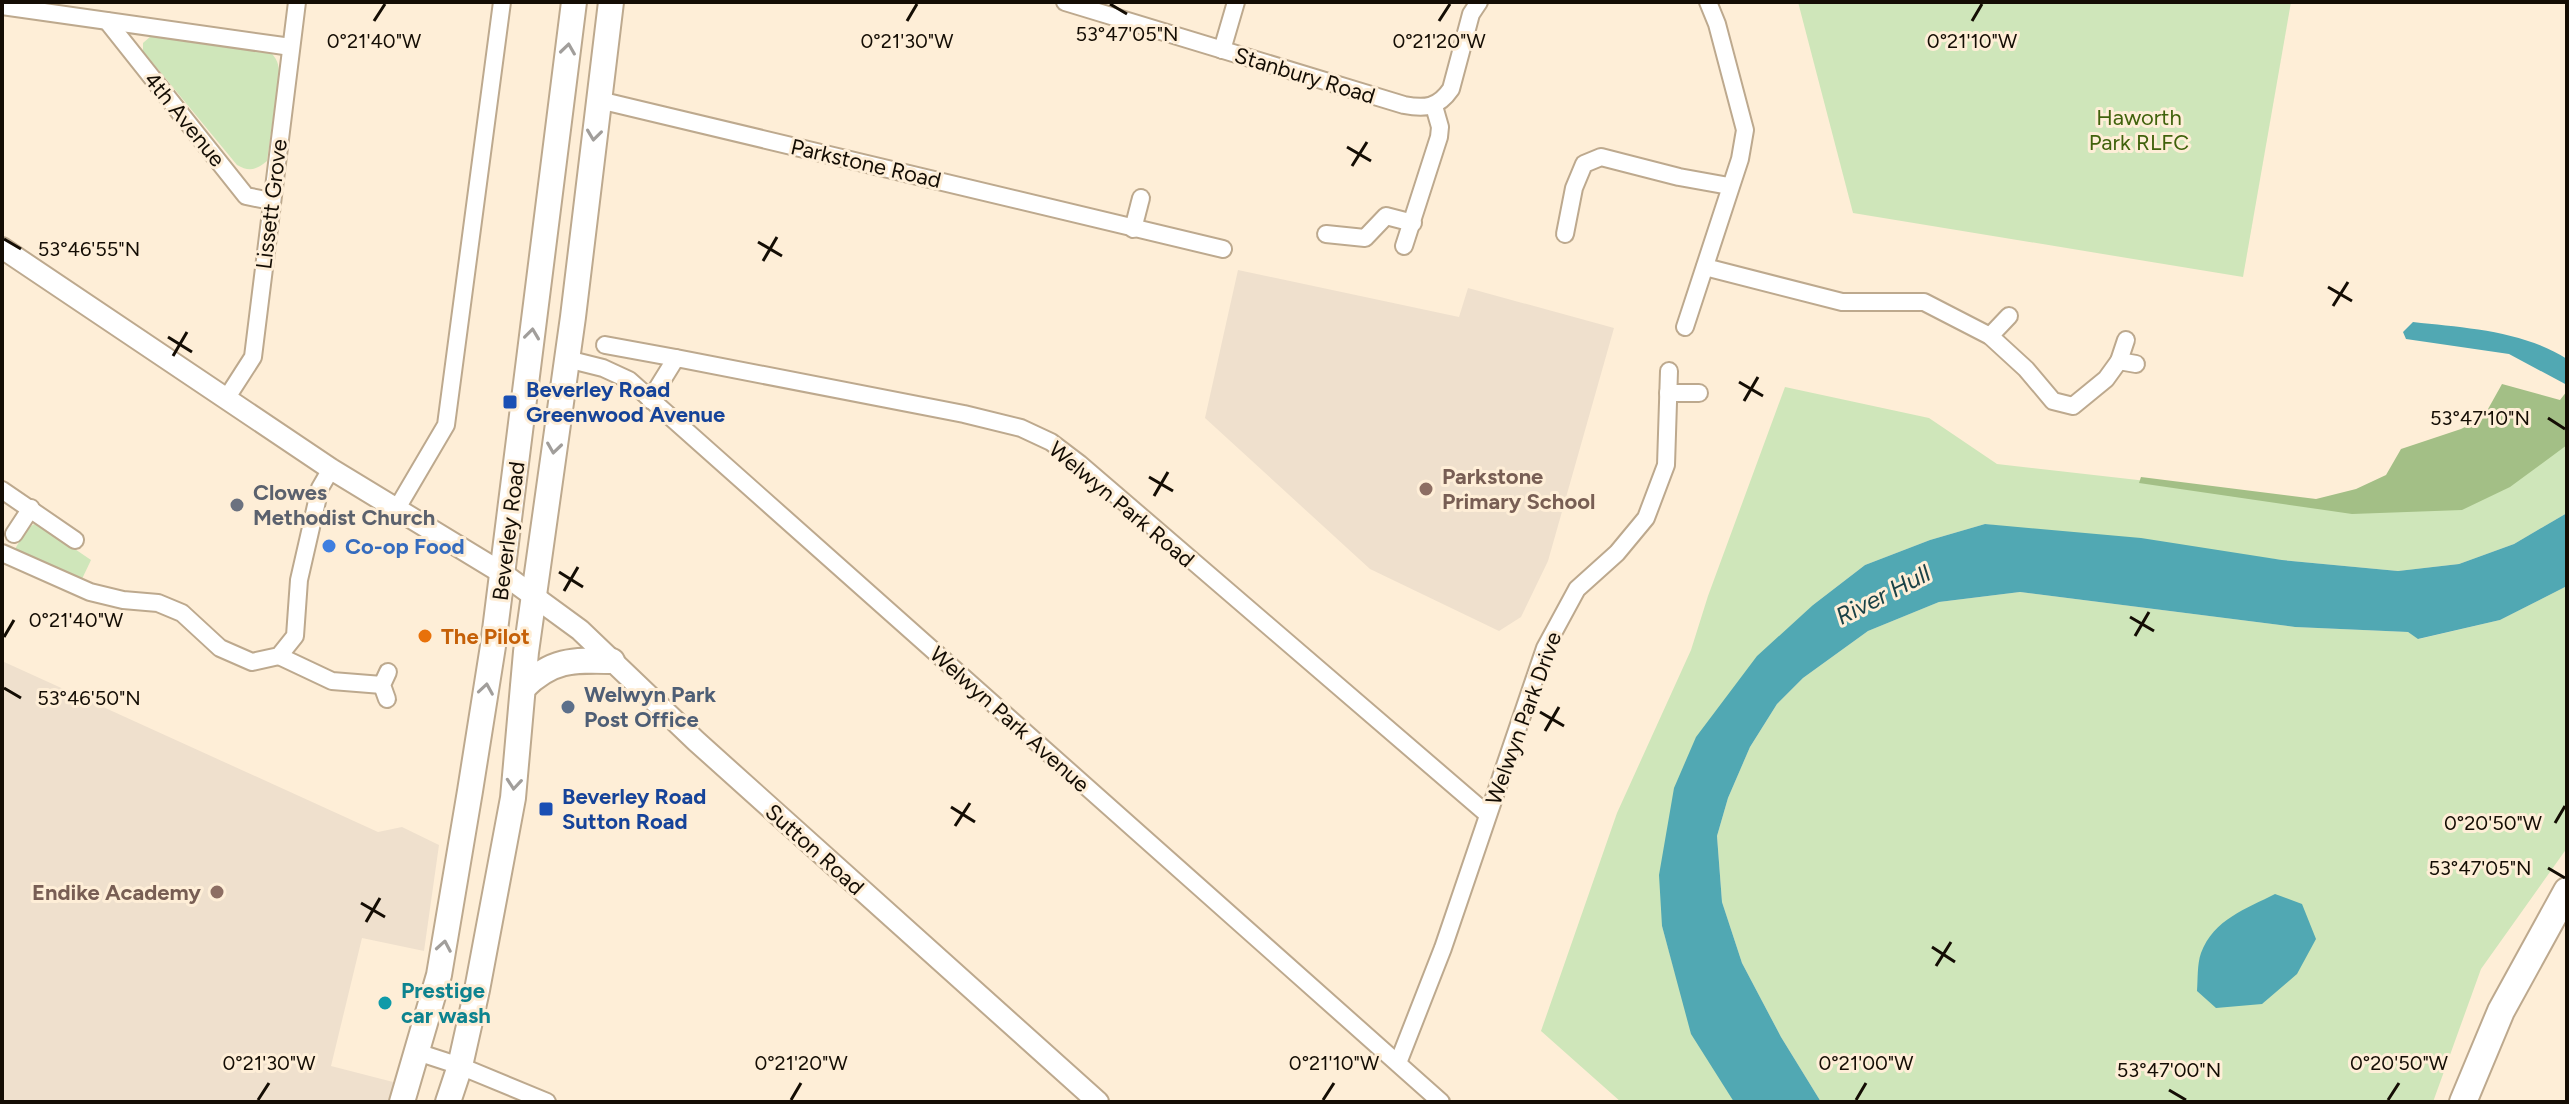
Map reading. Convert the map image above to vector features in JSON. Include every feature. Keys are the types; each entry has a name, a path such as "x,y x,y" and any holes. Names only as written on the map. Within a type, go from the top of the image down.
{"highway":[{"path":"2463,1102 2501,1011 2567,891"}],"main road":[{"name":"Beverley Road","path":"402,1102 439,975 493,646 574,2"},
{"name":"Beverley Road","path":"448,1102 460,1066 513,798 534,595 611,2"},
{"path":"523,688 533,678 557,664 573,660 612,661"},
{"path":"458,861 500,866"}],"street":[{"name":"Lissett Grove","path":"226,399 253,357 297,2"},
{"path":"396,510 446,425 502,2"},
{"name":"Stanbury Road","path":"1065,2 1404,105 1434,106"},
{"path":"1222,50 1236,2"},
{"path":"1404,246 1439,137 1440,127 1434,106 1444,100 1451,89 1471,14 1479,2"},
{"path":"1685,327 1740,159 1745,130 1721,36 1708,2"},
{"path":"2,6 291,47"},
{"name":"4th Avenue","path":"107,21 246,196 271,201"},
{"name":"Parkstone Road","path":"599,100 1223,249"},
{"path":"1565,234 1574,188 1584,164 1601,157 1729,186"},
{"path":"1133,229 1141,198"},
{"path":"1326,234 1365,238 1386,216 1413,223"},
{"name":"Sutton Road","path":"2,248 331,469 502,573 580,630 696,741 1098,1102"},
{"path":"1705,267 1778,279 1842,302 1924,302 1990,336 2026,369 2053,401 2073,406 2128,362 2126,340"},
{"path":"1990,336 2009,316"},
{"name":"Welwyn Park Road","path":"605,345 964,414 1021,428 1051,442 1487,814"},
{"path":"650,400 676,358"},
{"name":"Welwyn Park Avenue","path":"567,359 603,368 629,380 1441,1102"},
{"name":"Welwyn Park Drive","path":"1398,1063 1443,948 1545,648 1577,589 1617,553 1646,518 1666,465 1669,371"},
{"path":"1668,393 1699,393"},
{"path":"279,656 295,636 299,580 320,488 331,469"},
{"path":"2,490 75,540"},
{"path":"14,534 31,508"},
{"path":"2,553 90,592 123,600 158,603 182,613 220,648 252,662 279,656 332,681 386,685"},
{"path":"417,1052 547,1102"}],"shaded area":[{"name":"Parkstone Primary School","path":"1238,270 1459,317 1468,288 1614,328 1548,561 1521,617 1499,631 1370,569 1205,418"},
{"name":"Endike Academy","path":"2,661 378,832 402,827 439,845 424,951 362,938 331,1066 397,1083 390,1102 2,1102"}],"green space":[{"name":"Haworth Park RLFC","path":"1798,2 2291,2 2243,277 1853,213"},
{"path":"151,36 269,51 272,54 279,75 267,161 252,169 237,165 143,51 143,43"},
{"path":"2502,384 2560,400 2567,391 2567,445 2510,487 2462,510 2352,514 2139,483 2141,477 2316,499 2356,489 2386,475 2401,449 2461,429 2483,418"},
{"path":"1785,387 1929,418 1997,464 2340,503 2567,420 2567,513 2514,544 2459,564 2398,571 1985,524 1930,540 1865,565 1813,605 1662,926 1675,973 1734,1102 1621,1102 1541,1031 1617,813 1691,650"},
{"path":"34,524 91,560 81,581 15,549 26,530"},
{"path":"2567,586 2567,848 2481,969 2433,1102 1821,1102 1781,1037 1742,963 1722,902 1717,836 1728,798 1750,747 1777,704 1803,678 1868,631 1939,602 2020,592 2295,627 2408,632 2419,639 2500,620"}],"water":[{"path":"2413,322 2492,332 2549,349 2567,359 2567,385 2509,354 2406,339 2403,332"},
{"name":"River Hull","path":"2567,513 2567,586 2500,620 2418,639 2408,632 2295,627 2020,592 1939,602 1868,631 1803,678 1777,704 1750,747 1728,798 1717,836 1722,902 1742,963 1781,1037 1821,1102 1734,1102 1691,1034 1662,926 1659,875 1674,788 1696,737 1757,656 1813,605 1865,565 1930,540 1985,524 2141,538 2282,560 2398,571 2459,564 2514,544"},
{"path":"2275,894 2302,904 2316,939 2297,974 2262,1004 2216,1008 2197,991 2200,957 2207,941 2232,916"}],"place":[{"name":"Beverley Road Greenwood Avenue","path":"510,402"},
{"name":"Parkstone Primary School","path":"1426,489"},
{"name":"Clowes Methodist Church","path":"237,505"},
{"name":"Co-op Food","path":"329,546"},
{"name":"The Pilot","path":"425,636"},
{"name":"Welwyn Park Post Office","path":"568,707"},
{"name":"Beverley Road Sutton Road","path":"546,809"},
{"name":"Endike Academy","path":"217,892"},
{"name":"Prestige car wash","path":"385,1003"}]}
